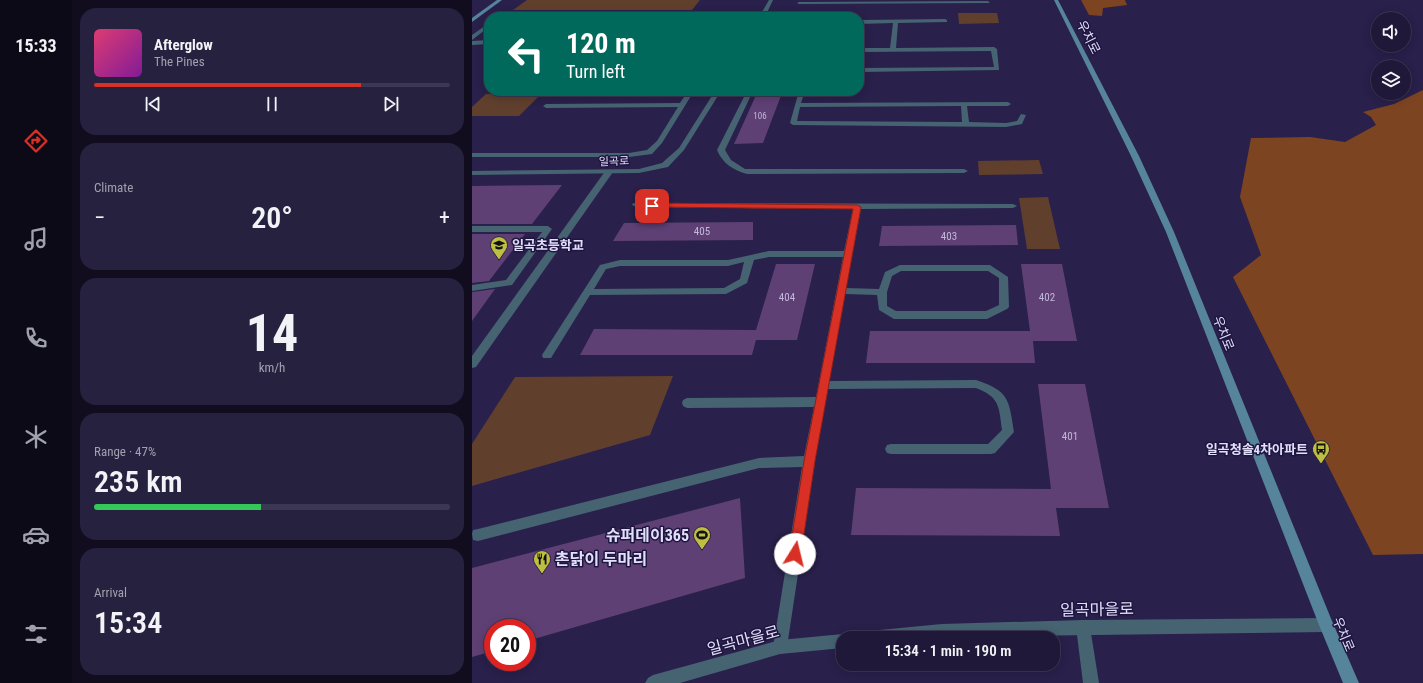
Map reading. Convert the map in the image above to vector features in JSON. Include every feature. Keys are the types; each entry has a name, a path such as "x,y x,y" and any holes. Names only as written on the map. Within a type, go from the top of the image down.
{"main road":[{"path":"472,20 500,0"},
{"name":"우치로","path":"1056,0 1135,156 1170,232 1326,625 1351,683"}],"street":[{"path":"765,12 771,0"},
{"path":"799,3 988,2"},
{"path":"893,49 896,21"},
{"path":"864,22 945,21"},
{"path":"472,38 484,29"},
{"path":"472,43 484,42"},
{"path":"864,50 994,49 997,69 864,70"},
{"path":"472,155 628,155 649,152 660,142 688,96"},
{"name":"일곡로","path":"472,173 639,171 665,165 682,149 715,96"},
{"path":"748,96 721,150 725,160 736,169 747,172 964,171"},
{"path":"800,96 793,123 1006,125 1020,123 1023,115"},
{"path":"964,104 966,124"},
{"path":"797,105 1008,104"},
{"path":"546,106 682,105"},
{"path":"472,364 609,172"},
{"path":"636,206 1013,206"},
{"path":"780,647 810,461 857,207"},
{"path":"472,230 548,229 510,283 472,288"},
{"path":"547,355 603,267 620,263 728,264 769,254 849,254"},
{"path":"587,292 726,291 744,281 750,258"},
{"path":"900,268 990,268 1004,277 1004,307 987,315 894,315 882,308 882,292 888,274 900,268"},
{"path":"841,291 882,292"},
{"path":"824,385 976,384 991,389 1004,401 1008,432 991,449 891,449"},
{"path":"687,403 821,402"},
{"path":"478,535 759,463 810,461"},
{"name":"일곡마을로","path":"942,631 1083,627 1326,625"},
{"path":"1083,627 1091,683"},
{"name":"일곡마을로","path":"653,683 780,647 836,642"}],"shaded area":[{"path":"527,0 700,0 692,10 513,10"},
{"path":"1081,0 1125,0 1127,5 1103,8 1102,16 1089,15"},
{"path":"958,13 997,13 999,23 959,24"},
{"path":"1423,90 1423,554 1373,555 1233,277 1261,255 1240,197 1251,138 1310,137 1345,142 1376,125 1371,117 1363,112 1394,104 1402,100 1411,100 1411,96"},
{"path":"484,96 539,96 519,116 472,116 472,107"},
{"path":"1039,160 1043,174 979,175 978,161"},
{"path":"1048,197 1060,249 1027,249 1019,198"},
{"path":"673,376 650,435 472,486 472,444 515,377"}],"building":[{"path":"756,96 781,96 763,143 734,144"},
{"path":"562,185 532,224 472,224 472,186"},
{"path":"753,222 753,240 613,241 624,223"},
{"path":"1016,225 1018,245 879,246 882,226"},
{"path":"472,234 525,234 489,281 472,283"},
{"path":"776,264 815,264 797,340 756,340 752,355 580,355 594,329 756,330"},
{"path":"1021,264 1062,264 1077,341 1033,341 1035,363 866,363 870,331 1030,331"},
{"path":"495,289 472,321 472,292"},
{"path":"1038,384 1085,384 1109,508 1056,508 1060,536 851,535 856,488 1051,489"},
{"path":"740,498 745,578 536,638 536,619 484,619 484,654 472,657 472,568"}],"place":[{"name":"일곡초등학교","path":"499,260"},
{"name":"일곡청솔4차아파트","path":"1321,464"},
{"name":"슈퍼데이365","path":"702,550"},
{"name":"촌닭이 두마리","path":"542,574"}],"route":[{"path":"652,206 857,207 810,461 795,554"}]}
